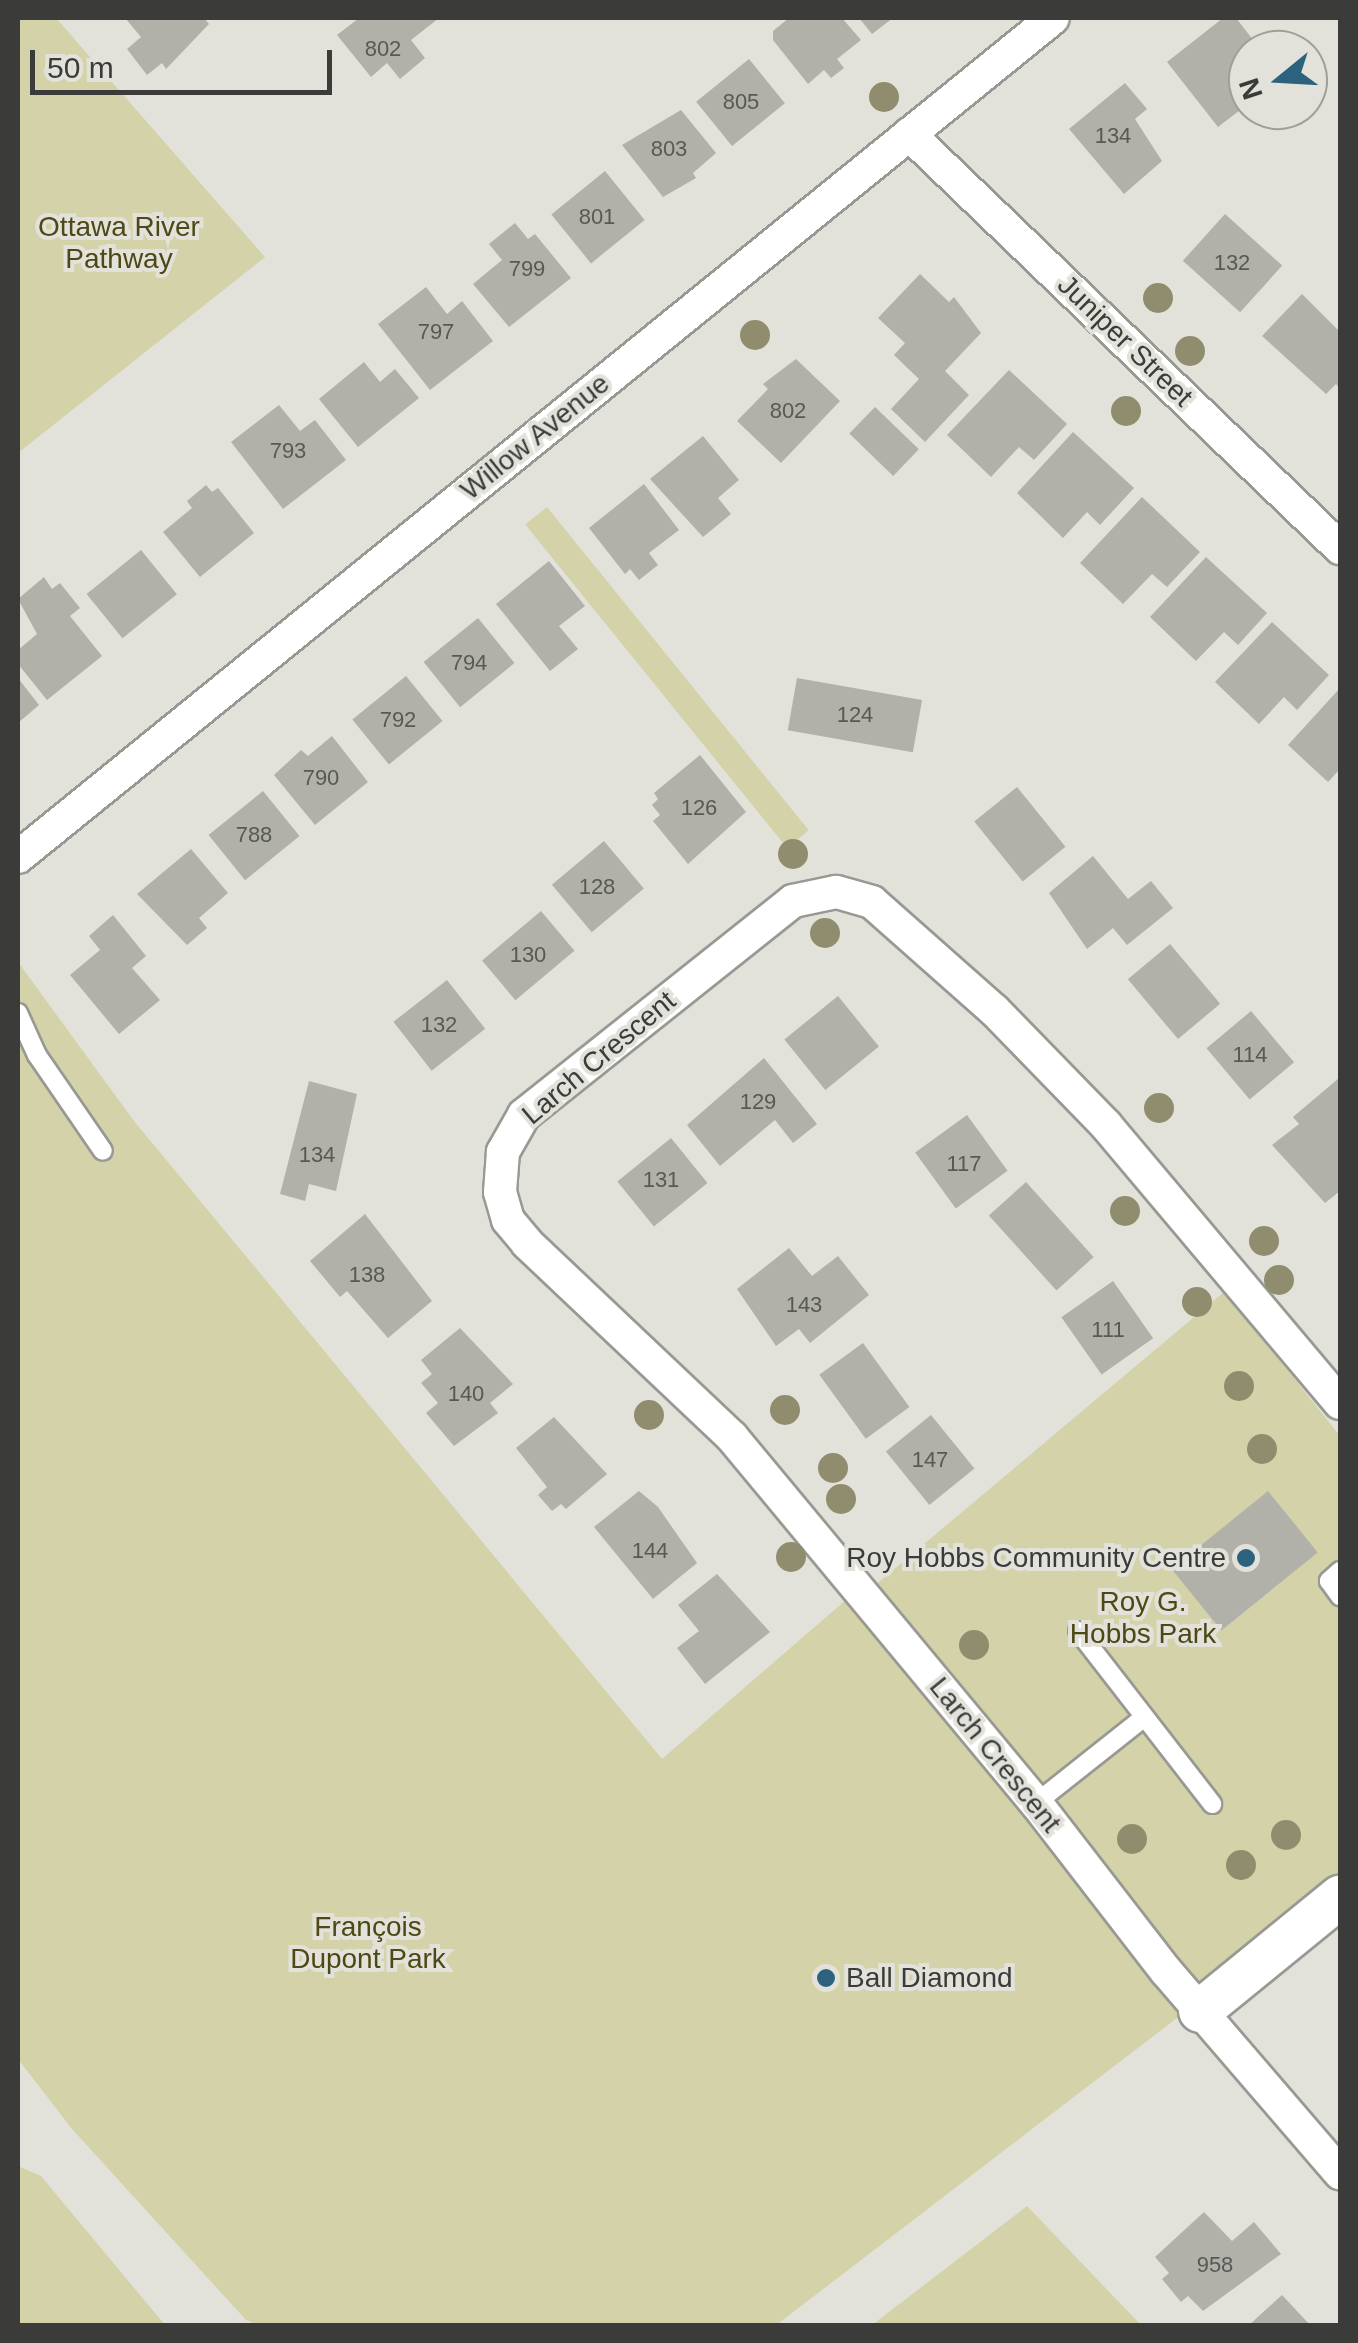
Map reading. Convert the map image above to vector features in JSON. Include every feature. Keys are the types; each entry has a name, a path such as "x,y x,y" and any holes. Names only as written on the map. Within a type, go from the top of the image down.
{"street":[{"name":"Willow Avenue","path":"18,857 1053,18"},
{"name":"Juniper Street","path":"909,134 1340,548"},
{"name":"Larch Crescent","path":"1340,1403 1106,1124 996,1011 872,902 836,892 793,901 524,1115 503,1152 500,1192 508,1220 732,1437 1036,1803 1200,2011 1340,2173"},
{"path":"1200,2011 1340,1897"}],"lane":[{"path":"18,1013 36,1055 103,1151"},
{"path":"1340,1571 1329,1581 1340,1596"},
{"path":"1078,1631 1142,1720 1212,1804"},
{"path":"1036,1803 1142,1720"}],"green space":[{"name":"Ottawa River Pathway","path":"18,18 56,18 265,257 18,453"},
{"path":"547,507 809,830 787,848 525,525"},
{"name":"François Dupont Park","path":"18,962 134,1121 662,1759 854,1593 1194,2005 775,2326 258,2325 246,2320 72,2129 18,2059"},
{"name":"Roy G. Hobbs Park","path":"1225,1291 1340,1436 1340,1885 1209,1995 1036,1803 874,1586"},
{"path":"18,2166 41,2176 165,2325 18,2325"},
{"path":"1027,2206 1141,2325 872,2325"}],"building":[{"path":"125,18 204,18 209,24 166,69 162,63 147,75 127,49 141,37"},
{"path":"359,18 439,18 411,40 425,58 400,79 387,63 371,77 337,35"},
{"path":"789,18 842,18 861,40 837,59 844,68 831,78 824,70 808,84 773,40 773,31"},
{"path":"859,18 893,18 872,34"},
{"path":"1223,18 1236,18 1245,30 1228,30 1228,119 1218,127 1167,62"},
{"path":"749,59 785,103 732,146 696,102"},
{"path":"1125,83 1147,109 1135,119 1162,161 1124,194 1069,129"},
{"path":"681,110 716,153 693,173 696,178 663,197 622,145"},
{"path":"605,171 645,220 591,263 551,214"},
{"path":"1225,214 1282,266 1240,312 1183,261"},
{"path":"515,223 528,239 535,234 571,278 509,327 473,284 502,260 489,244"},
{"path":"920,274 949,302 954,297 981,333 945,371 969,395 925,442 891,409 919,379 894,355 905,343 878,318"},
{"path":"426,287 447,314 462,301 493,341 430,390 378,324"},
{"path":"1302,294 1340,332 1340,389 1336,384 1326,394 1262,336"},
{"path":"796,359 840,401 781,463 737,421 768,389 763,384"},
{"path":"364,362 380,382 395,369 419,398 358,447 319,399"},
{"path":"1009,370 1067,424 1034,460 1019,447 991,477 947,435"},
{"path":"279,405 300,431 315,420 346,460 283,509 231,442"},
{"path":"875,407 919,449 893,476 849,434"},
{"path":"1073,432 1134,488 1100,525 1087,512 1063,538 1017,493"},
{"path":"703,436 739,480 718,498 731,514 703,537 650,479"},
{"path":"644,484 679,530 649,553 658,565 639,580 630,569 625,574 589,528"},
{"path":"206,485 212,492 218,488 254,533 200,577 163,532 192,508 187,501"},
{"path":"1142,497 1200,552 1167,587 1152,574 1123,604 1080,563"},
{"path":"141,550 177,594 122,638 87,594"},
{"path":"1206,557 1267,613 1238,645 1224,632 1196,661 1150,617"},
{"path":"549,561 585,606 559,626 578,649 550,671 496,604"},
{"path":"44,577 52,589 60,583 80,608 70,616 102,656 47,700 18,664 18,650 37,634 18,599"},
{"path":"478,618 515,663 460,707 424,662"},
{"path":"1272,622 1329,675 1297,710 1284,697 1259,724 1215,682"},
{"path":"406,676 443,721 389,764 352,719"},
{"path":"18,678 39,705 18,723"},
{"path":"797,678 922,700 913,752 788,730"},
{"path":"1340,688 1340,769 1328,782 1288,745"},
{"path":"332,736 368,782 315,825 274,775 301,750 308,756"},
{"path":"700,755 746,812 688,864 653,821 660,815 652,805 658,799 654,793"},
{"path":"1017,787 1065,847 1023,881 974,822"},
{"path":"263,791 300,836 245,880 209,835"},
{"path":"604,841 644,888 592,932 552,885"},
{"path":"191,849 228,893 199,918 207,928 187,945 137,894"},
{"path":"1093,856 1128,899 1151,881 1173,908 1127,945 1113,928 1087,949 1049,893"},
{"path":"541,911 574,951 515,1000 482,960"},
{"path":"113,915 146,956 132,968 160,1000 119,1034 70,975 100,950 89,936"},
{"path":"1170,944 1220,1004 1178,1039 1128,979"},
{"path":"447,980 485,1029 432,1071 393,1022"},
{"path":"838,996 879,1047 825,1090 784,1039"},
{"path":"1251,1011 1294,1062 1250,1100 1207,1048"},
{"path":"764,1058 817,1124 793,1143 775,1120 720,1166 687,1125"},
{"path":"1339,1078 1340,1191 1325,1203 1272,1145 1299,1124 1293,1117"},
{"path":"309,1081 357,1094 336,1191 309,1184 305,1201 280,1194"},
{"path":"967,1115 1008,1171 956,1208 915,1153"},
{"path":"671,1138 708,1183 654,1226 617,1181"},
{"path":"1026,1182 1094,1257 1056,1291 989,1215"},
{"path":"365,1214 432,1301 388,1338 347,1291 340,1297 310,1261"},
{"path":"789,1248 812,1276 838,1256 869,1295 810,1343 799,1329 776,1346 737,1289"},
{"path":"1113,1281 1153,1338 1102,1374 1061,1317"},
{"path":"460,1328 513,1384 490,1403 498,1413 454,1446 426,1413 438,1403 421,1383 432,1374 421,1360"},
{"path":"863,1343 909,1407 866,1439 819,1375"},
{"path":"931,1415 974,1469 929,1505 886,1452"},
{"path":"554,1417 607,1474 566,1509 561,1504 552,1511 538,1495 547,1487 516,1448"},
{"path":"639,1491 658,1507 697,1563 653,1599 594,1527"},
{"name":"Roy Hobbs Community Centre","path":"1268,1491 1318,1552 1221,1630 1172,1569"},
{"path":"717,1574 770,1632 705,1684 677,1648 699,1631 678,1605"},
{"path":"1204,2212 1232,2241 1254,2222 1281,2254 1203,2311 1188,2296 1181,2302 1162,2279 1169,2273 1155,2257"},
{"path":"1282,2295 1311,2326 1248,2326"}],"place":[{"name":"Roy Hobbs Community Centre","path":"1246,1558"},
{"name":"Ball Diamond","path":"826,1978"}]}
